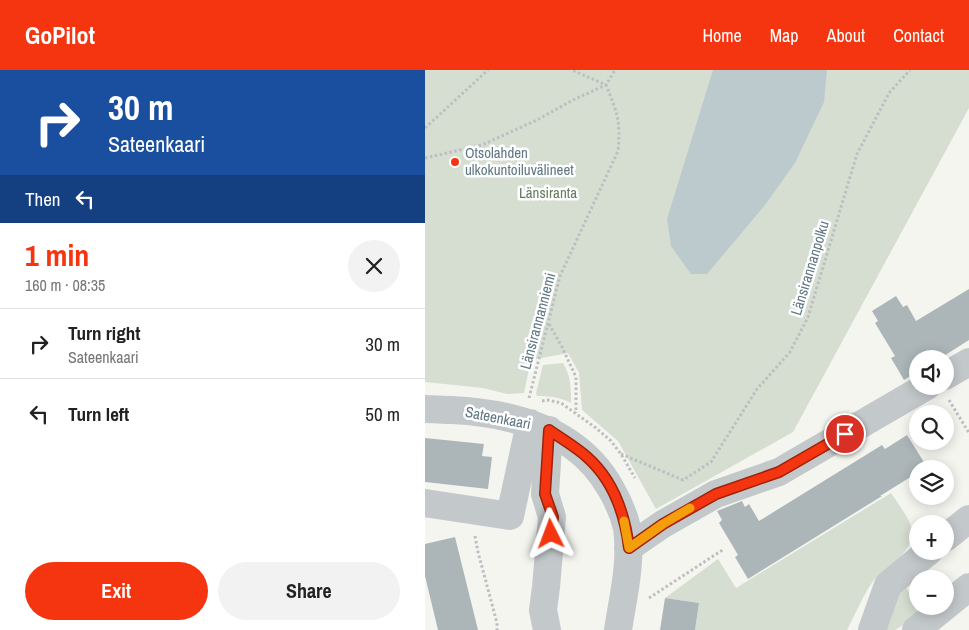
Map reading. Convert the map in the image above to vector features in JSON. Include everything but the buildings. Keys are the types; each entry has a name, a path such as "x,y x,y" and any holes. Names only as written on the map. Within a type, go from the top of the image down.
{"street":[{"path":"954,374 969,362"},
{"path":"629,548 663,524 716,494 779,472 921,395"},
{"name":"Sateenkaari","path":"425,409 484,412 536,419 588,458 607,482 617,500 626,527 629,557 618,630"},
{"path":"425,502 509,516 536,419"},
{"path":"536,419 545,494 553,517 547,587 543,610 547,630"},
{"path":"954,531 969,519"},
{"path":"872,630 888,585 918,560"},
{"path":"916,630 969,587"}],"path":[{"path":"425,128 488,70"},
{"path":"572,70 606,86"},
{"path":"425,158 482,145 537,120 573,100 606,86 615,70"},
{"name":"Länsirannanpolku","path":"621,454 683,480 711,462 757,389 790,352 809,317 857,154 889,93 910,70"},
{"name":"Länsirannanniemi","path":"536,419 549,324 560,276 618,151 620,130 617,112 606,86"},
{"path":"549,324 575,377 575,414"},
{"path":"945,395 969,432"},
{"path":"471,510 478,552 497,623 497,630"},
{"path":"647,599 724,549"}],"green space":[{"name":"Länsiranta","path":"425,70 969,70 969,108 793,432 656,509 618,441 582,410 579,373 568,353 531,360 524,393 507,394 483,388 425,382"},
{"path":"563,363 571,387 571,403 554,397 537,396 536,393 543,365"},
{"path":"891,493 909,521 908,547 890,568 878,576 872,583 847,630 695,630 699,603 665,598 718,559 736,588"},
{"path":"904,584 909,592 909,615 917,615 895,630 879,630"}],"shaded area":[{"path":"713,70 827,70 824,102 795,163 765,205 707,274 691,274 671,246 667,219"}],"slow traffic":[{"path":"624,521 629,548 652,531 690,508"}],"place":[{"name":"Otsolahden ulkokuntoiluvälineet","path":"455,162"}],"route":[{"path":"551,534 553,517 545,494 549,430 588,458 607,482 617,500 626,527 629,548 663,524 716,494 779,472 845,434"}]}
